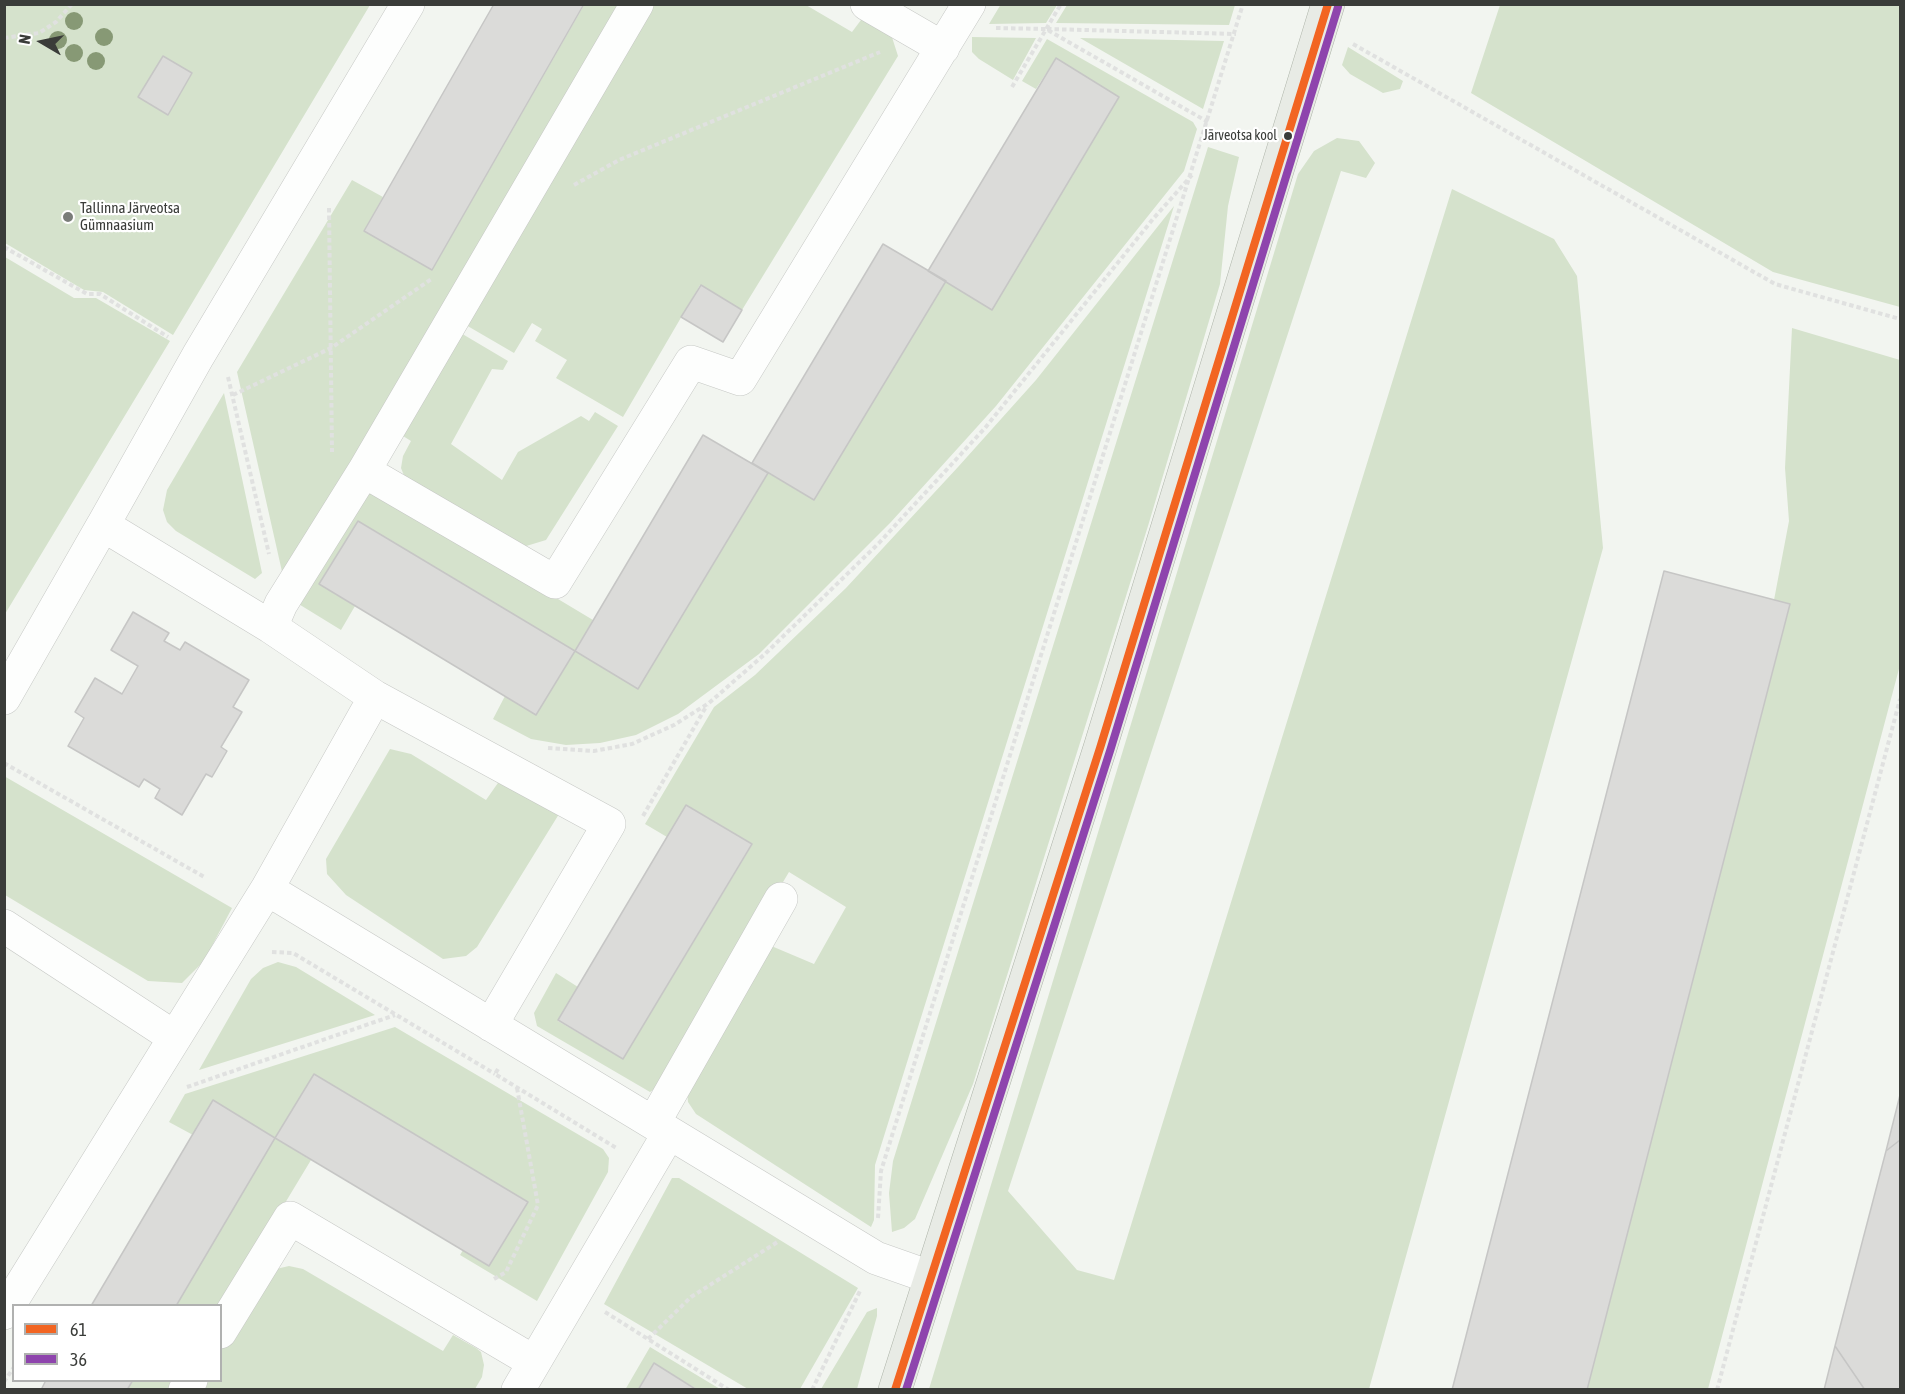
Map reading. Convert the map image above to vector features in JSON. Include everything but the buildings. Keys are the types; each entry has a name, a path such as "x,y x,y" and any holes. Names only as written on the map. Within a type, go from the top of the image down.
{"main road":[{"path":"895,1389 1101,748 1325,15"}],"street":[{"path":"4,699 198,356 408,4"},
{"path":"276,616 364,471 637,4"},
{"path":"867,4 931,42"},
{"path":"364,471 555,582 691,362 740,380 931,42 980,16"},
{"path":"103,525 276,616 375,697 609,824 503,1032"},
{"path":"4,1313 267,889 375,697"},
{"path":"267,889 876,1258 930,1277"},
{"path":"222,1329 290,1218 526,1376 651,1164 662,1127 781,899"},
{"path":"4,926 174,1037"}],"path":[{"path":"4,38 39,33 56,22 72,4"},
{"path":"1012,87 1061,4"},
{"path":"812,1389 876,1258 881,1171 1236,34 1243,4"},
{"path":"1325,15 1775,284 1900,319"},
{"path":"980,16 1046,29 1236,34"},
{"path":"1046,29 1208,122"},
{"path":"570,187 619,160 931,42"},
{"path":"538,747 594,751 632,744 674,725 708,703 765,654 879,543 984,429 1192,175"},
{"path":"323,211 329,201 332,453"},
{"path":"4,247 87,294 100,294 198,356"},
{"path":"233,395 331,348 440,273"},
{"path":"221,381 227,372 276,616"},
{"path":"1717,1389 1900,699"},
{"path":"637,826 708,703"},
{"path":"4,763 206,878"},
{"path":"264,956 272,952 293,953 517,1087 623,1154 651,1164"},
{"path":"178,1090 395,1015"},
{"path":"495,1074 503,1032"},
{"path":"494,1279 506,1272 538,1206 517,1087"},
{"path":"648,1339 690,1297 787,1236"},
{"path":"603,1311 729,1389"}],"green space":[{"path":"1001,4 1057,5 1046,23 989,24"},
{"path":"4,5 370,5 173,335 103,292 84,290 5,243","holes":["163,56 192,73 168,114 139,96"]},
{"path":"584,5 623,5 283,576 237,372 352,180 383,197 364,231 432,270"},
{"path":"645,5 806,5 852,32 864,16 890,31 898,56 742,310 700,285 623,417 556,378 567,360 535,341 542,329 532,323 514,353 459,321"},
{"path":"1067,5 1235,5 1229,25 1056,23"},
{"path":"1500,5 1900,5 1900,307 1773,272 1471,93"},
{"path":"972,37 1036,38 1013,80 979,59 972,52"},
{"path":"1080,38 1224,41 1203,109"},
{"path":"1047,39 1193,122 1197,129 1184,171 996,406 891,522 759,654 678,714 636,735 600,743 566,745 531,739 493,719 505,696 536,715 575,651 638,689 768,473 814,500 946,281 992,309 1119,97 1056,58 1036,89 1022,81"},
{"path":"1348,47 1403,81 1400,89 1383,93 1350,74 1342,65"},
{"path":"1337,138 1359,141 1375,163 1366,178 1341,171 1008,1191 1077,1270 1114,1280 1452,189 1554,239 1577,276 1603,548 1369,1389 929,1389 1298,174 1314,151"},
{"path":"1208,147 1239,157 1228,206 1220,284 1148,526 973,1084 915,1219 904,1228 892,1232 889,1193 893,1161"},
{"path":"1174,206 875,1165 874,1220 871,1227 696,1114 688,1102 687,1091 769,945 814,964 846,907 789,872 663,1083 650,1092 537,1026 534,1013 556,973 578,987 558,1021 623,1059 752,845 667,837 645,824 714,707 755,675 846,588 958,467 1036,380"},
{"path":"5,257 74,298 96,298 170,341 5,614"},
{"path":"1792,328 1900,360 1900,665 1708,1389 1587,1390 1790,604 1774,600 1789,521 1785,468"},
{"path":"454,329 508,361 503,370 492,369 451,444 502,480 518,452 581,416 589,421 595,412 618,426 546,540 523,547 405,478 401,468 403,456 411,441 395,431"},
{"path":"224,393 262,573 255,579 176,531 167,522 163,510 167,490"},
{"path":"368,494 383,494 593,620 575,651 358,521 319,584 355,606 341,630 297,603"},
{"path":"390,749 411,754 486,800 500,780 559,814 477,947 466,956 443,959 346,895 327,874 326,859"},
{"path":"4,776 232,908 204,961 182,983 148,981 5,895"},
{"path":"278,962 296,967 375,1015 199,1070 251,979 263,968"},
{"path":"395,1027 603,1149 609,1158 608,1172 537,1301 460,1255 463,1250 489,1266 528,1202 314,1075 275,1138 311,1160 222,1307 222,1304 177,1304 274,1138 193,1135 169,1122 185,1094"},
{"path":"672,1178 679,1178 858,1288 800,1389 748,1389 604,1304"},
{"path":"289,1266 303,1269 443,1351 453,1335 481,1352 484,1365 482,1377 475,1389 195,1390 200,1382 222,1382 222,1347 276,1269"},
{"path":"877,1308 877,1316 857,1389 821,1389 867,1312"},
{"path":"650,1347 720,1389 697,1389 654,1364 638,1389 625,1390"},
{"path":"132,1382 176,1382 172,1389 127,1390"}],"transit line":[{"name":"61","path":"895,1390 1100,748 1328,4"},
{"name":"36","path":"906,1390 1110,751 1338,7"}],"place":[{"name":"Järveotsa kool","path":"1288,136"},
{"name":"Tallinna Järveotsa Gümnaasium","path":"68,217"}]}
